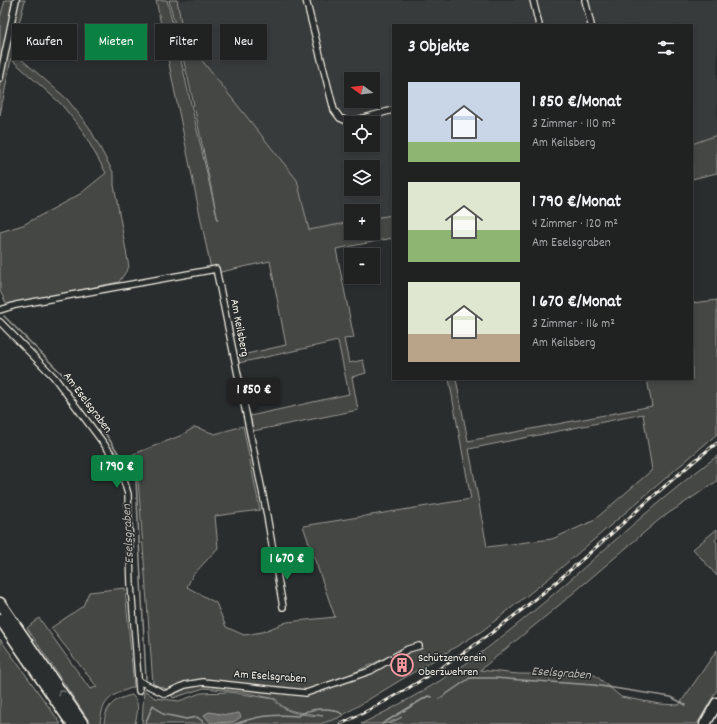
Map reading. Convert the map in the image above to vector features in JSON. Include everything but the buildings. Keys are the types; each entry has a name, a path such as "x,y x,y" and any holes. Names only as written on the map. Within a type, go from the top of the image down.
{"highway":[{"path":"0,603 83,724"},
{"path":"0,618 72,724"},
{"path":"0,626 19,646"},
{"path":"705,724 717,703"}],"street":[{"path":"0,78 16,0"},
{"path":"306,0 334,110 340,118 349,122 392,110"},
{"path":"533,0 540,24"},
{"path":"585,0 591,24"},
{"name":"Am Keilsberg","path":"0,310 16,305 216,269 265,505 283,607"},
{"name":"Am Eselsgraben","path":"0,322 54,377 119,464 128,494 131,585 139,691"},
{"name":"Am Eselsgraben","path":"139,681 165,694 185,686 203,682 306,693 370,671 408,649 419,646"}],"shaded area":[{"path":"5,0 25,0 19,24 12,24 12,60 11,59 0,115 0,18"},
{"path":"156,0 167,0 173,24 161,24"},
{"path":"169,0 177,0 181,24 175,24"},
{"path":"177,0 717,0 717,135 693,144 693,24 392,24 392,215 380,217 380,204 344,204 344,223 309,230 297,180 202,60 212,60 212,24 181,24"},
{"path":"12,60 22,60 67,99 89,127 114,174 114,185 129,267 119,282 7,305 0,291 0,232 23,225 80,194 106,173 82,130 61,104"},
{"path":"168,60 181,60 218,221 184,60 202,60 297,180 309,230 344,223 344,240 380,240 380,217 392,215 392,238 336,249 354,338 344,339 349,363 363,360 366,373 352,377 358,410 253,431 250,416 349,394 338,341 239,363 238,356 286,345 270,261 212,274"},
{"path":"717,135 717,173 693,179 693,144"},
{"path":"717,300 717,434 548,579 482,631 338,718 320,724 142,724 144,690 155,698 179,701 201,693 229,692 274,699 284,708 290,711 323,716 297,712 285,708 276,699 242,692 204,688 173,698 169,690 153,684 138,479 126,457 180,436 195,427 215,434 243,426 260,510 215,516 218,548 192,576 187,587 216,603 226,627 244,635 262,632 287,622 335,617 303,526 471,499 449,380 456,380 468,441 652,406 647,380 693,380 693,303","holes":["643,414 652,470 593,521 552,539 487,547 469,449","410,646 350,681 349,675"]},
{"path":"717,456 717,481 660,519 480,670 518,674 595,675 621,697 660,704 679,705 717,650 717,690 697,724 389,724 402,717 386,724 361,724 425,690 457,670 486,649 516,626 658,503"},
{"path":"717,529 717,538 715,540 717,543 717,576 693,549"},
{"path":"125,588 134,687 109,699 103,709 100,724 91,724 27,628 39,618 90,689 97,687 51,628 83,606 89,592"},
{"path":"0,639 61,724 0,724"},
{"path":"132,695 137,702 135,724 104,724 106,712 112,704"},
{"path":"209,712 227,715 239,713 241,717 233,722 211,723 204,715"},
{"path":"338,718 345,724 320,724"}],"waterway":[{"name":"Eselsgraben","path":"4,316 74,386 136,480 146,679"},
{"name":"Eselsgraben","path":"439,699 470,678 494,678 594,685 671,697 686,705"},
{"name":"Eselsgraben","path":"382,724 428,696 432,697"},
{"name":"Eselsgraben","path":"145,724 153,705 163,714 186,719 197,717 206,724"},
{"name":"Eselsgraben","path":"235,724 266,716 298,716 308,711 320,709 338,711 342,714"}],"railway":[{"path":"341,724 421,681 496,630 566,574 673,479 717,443"}],"place":[{"name":"Schützenverein Oberzwehren","path":"402,665"}]}
